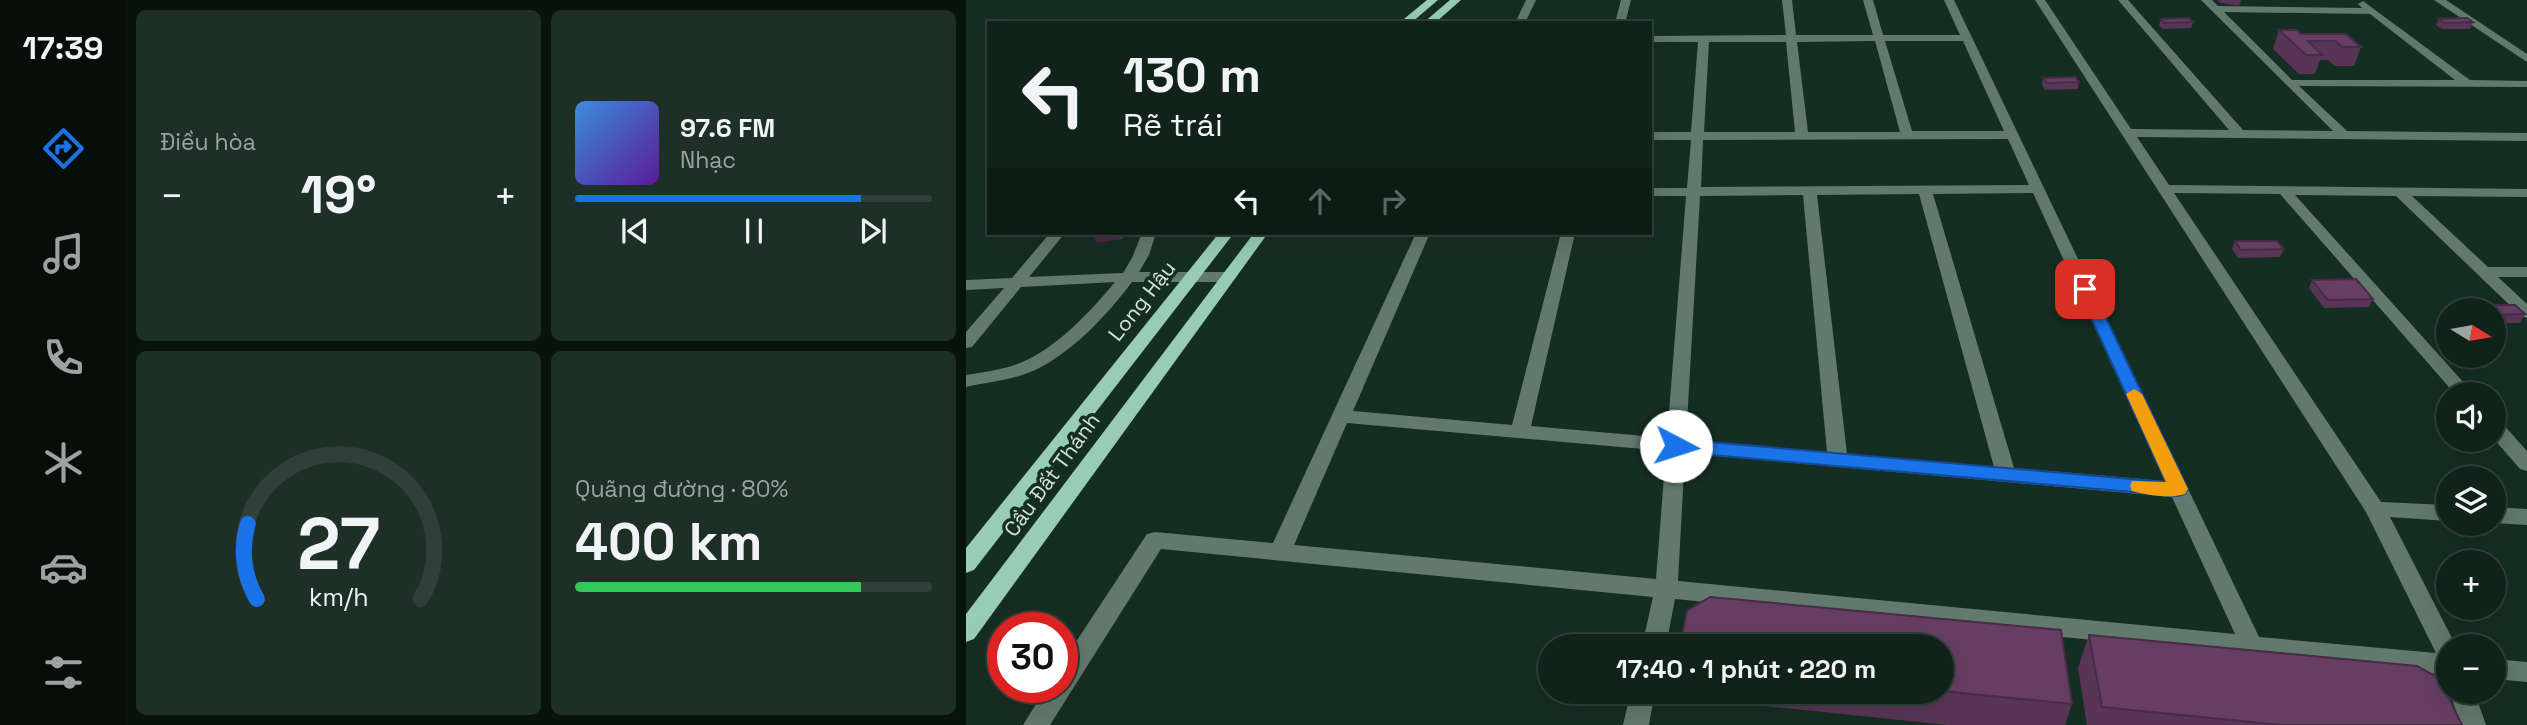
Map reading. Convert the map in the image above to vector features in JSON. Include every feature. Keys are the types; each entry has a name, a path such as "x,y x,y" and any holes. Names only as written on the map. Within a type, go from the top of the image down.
{"main road":[{"path":"1407,21 1433,0"},
{"path":"1430,21 1456,0"},
{"name":"Long Hậu","path":"1121,366 1225,235"},
{"path":"1228,276 1259,235"},
{"name":"Cầu Đất Thánh","path":"966,632 1228,276"},
{"name":"Cầu Đất Thánh","path":"966,564 1121,366"}],"street":[{"path":"1521,21 1531,0"},
{"path":"1621,21 1626,0"},
{"path":"1787,0 1802,136"},
{"path":"1868,0 1907,135"},
{"path":"1949,0 2252,646"},
{"path":"2040,0 2375,509 2438,634"},
{"path":"2123,0 2239,134"},
{"path":"2206,0 2344,135"},
{"path":"2357,0 2466,83"},
{"path":"2439,0 2527,59"},
{"path":"2216,9 2371,12"},
{"path":"1652,40 1967,38"},
{"path":"1657,634 1666,589 1704,39"},
{"path":"2290,83 2527,84"},
{"path":"2126,133 2527,137"},
{"path":"1652,136 2012,135"},
{"path":"2165,189 2527,193"},
{"path":"1924,190 2006,475"},
{"path":"1652,192 2038,190"},
{"path":"1810,191 1838,460"},
{"path":"2284,191 2454,382"},
{"path":"2400,191 2527,313"},
{"path":"966,342 1056,235"},
{"path":"966,381 1028,366 1058,349 1099,309 1127,276 1140,258 1148,235"},
{"path":"1280,552 1422,235"},
{"path":"1520,432 1568,235"},
{"path":"2485,272 2527,272"},
{"path":"966,285 1127,276 1228,276"},
{"path":"1341,416 2178,489"},
{"path":"2506,440 2527,464"},
{"path":"2375,509 2436,512"},
{"path":"2506,516 2527,517"},
{"path":"1078,660 1155,540 2436,664"},
{"path":"2506,670 2527,672"},
{"path":"1036,725 1050,703"},
{"path":"2466,704 2473,725"}],"building":[{"path":"2189,18 2193,22 2164,23 2161,19"},
{"path":"2467,18 2473,22 2444,23 2439,19"},
{"path":"2279,30 2297,30 2301,34 2346,34 2361,47 2342,47 2335,41 2308,41 2322,55 2306,55"},
{"path":"2075,77 2079,82 2047,83 2043,78"},
{"path":"2235,241 2277,241 2284,249 2241,250"},
{"path":"2356,279 2373,299 2328,300 2312,280"},
{"path":"2506,305 2515,305 2525,314 2506,315"},
{"path":"1710,597 2061,630 2072,704 1954,692 1954,634 1682,634 1687,611"},
{"path":"2089,635 2417,666 2436,677 2436,704 2452,704 2462,725 2281,725 2102,707"}],"slow traffic":[{"path":"2134,394 2178,489 2139,486"}],"route":[{"path":"1676,446 2178,489 2085,289"}]}
